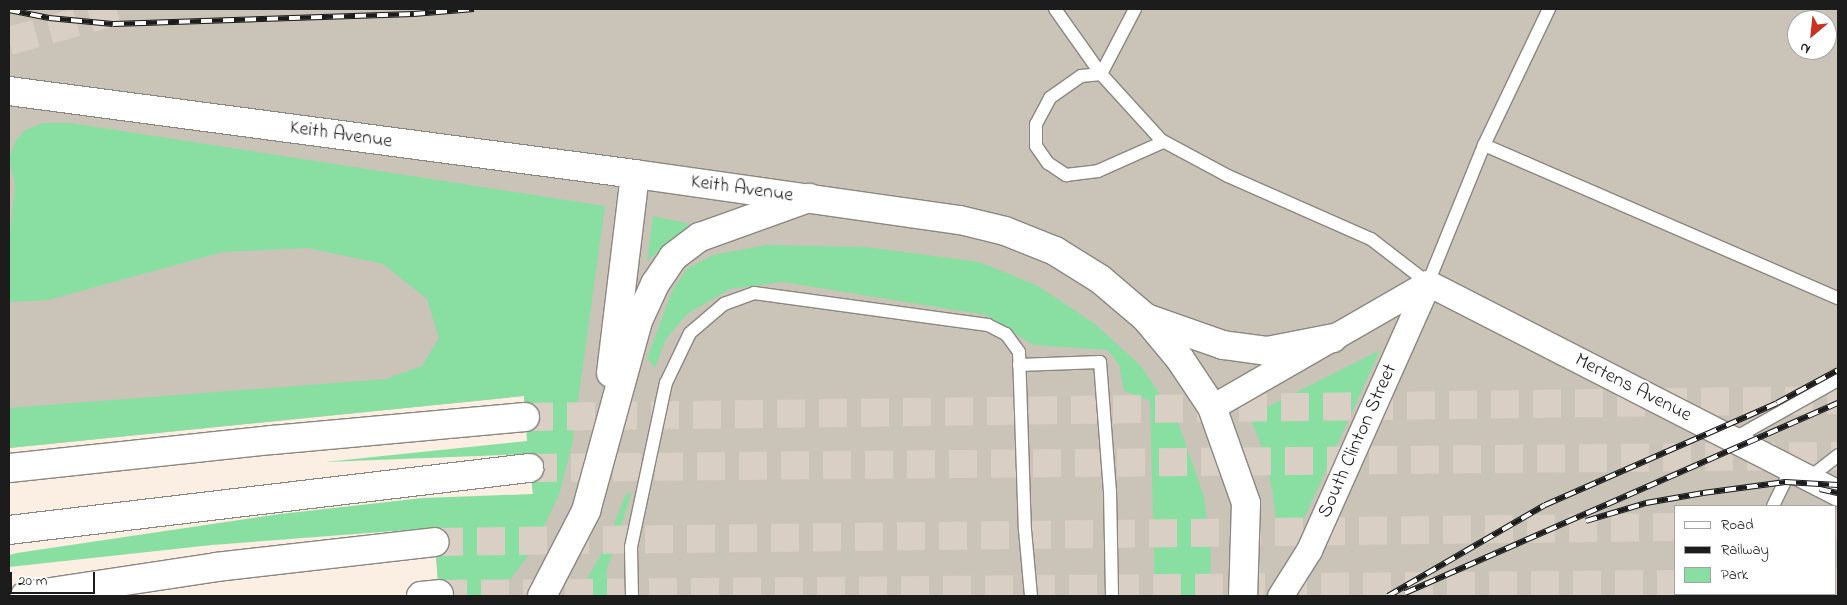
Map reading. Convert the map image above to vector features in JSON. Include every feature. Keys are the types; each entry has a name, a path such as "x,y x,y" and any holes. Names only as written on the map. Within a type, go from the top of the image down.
{"main road":[{"name":"Keith Avenue","path":"9,91 931,214 1005,231 1055,250 1100,279 1146,318 1180,359 1212,407 1246,503 1243,596"},
{"path":"601,459 636,174"},
{"path":"542,596 586,511 638,322 655,284 673,257 700,237 809,198"},
{"path":"1146,318 1223,345 1267,351 1333,338"},
{"path":"9,468 273,440 525,417"},
{"path":"9,530 529,468"},
{"path":"25,596 216,567 435,542"}],"street":[{"path":"1212,407 1428,282"},
{"name":"Mertens Avenue","path":"1428,282 1838,493"},
{"name":"South Clinton Street","path":"1280,596 1309,550 1428,282"}],"lane":[{"path":"1055,9 1101,74 1163,142 1228,176 1371,239 1428,282"},
{"path":"1101,74 1135,9"},
{"name":"South Clinton Street","path":"1428,282 1484,145 1549,9"},
{"path":"1101,74 1082,76 1050,98 1036,124 1036,146 1048,163 1066,175 1098,171 1163,142"},
{"path":"1484,145 1838,298"},
{"path":"632,596 631,547 666,383 690,333 724,304 754,293 988,325 1006,334 1019,352 1025,530 1031,596"},
{"path":"1019,365 1100,362 1110,492 1112,596"},
{"path":"1732,439 1838,380"},
{"path":"1774,505 1800,474 1838,455"}],"shaded area":[{"path":"9,9 1838,9 1838,596 439,596 434,528 533,494 524,396 9,448"}],"green space":[{"path":"42,123 71,123 605,206 572,445 559,495 533,549 498,596 439,596 434,528 212,545 9,567 9,555 17,553 280,514 423,498 533,494 528,454 325,462 527,441 524,396 9,448 9,408 386,379 422,366 439,338 427,299 383,264 308,248 223,252 48,300 9,302 9,242 15,185 9,159 15,142 24,131"},
{"path":"653,216 690,224 647,261"},
{"path":"766,245 866,247 979,262 1038,286 1095,324 1141,366 1178,422 1204,497 1211,553 1210,596 1155,596 1150,401 1124,391 1119,365 1108,350 1033,345 986,315 783,282 730,289 687,314 666,339 655,368 647,358 673,289 687,269 713,255"},
{"path":"1380,350 1294,541 1283,545 1278,538 1272,489 1259,439 1249,416"},
{"path":"632,492 606,573 611,596 577,596 605,547 625,496"}],"tunnel":[{"path":"9,41 124,9"},
{"path":"525,417 1838,400"},
{"path":"529,468 1838,456"},
{"path":"435,542 1674,527"},
{"path":"439,594 1674,584"}],"railway":[{"path":"9,10 49,18 113,24 414,14 474,9"},
{"path":"1388,596 1545,505 1777,403 1838,370"},
{"path":"1405,593 1838,403"},
{"path":"1586,521 1646,503 1703,493 1785,482 1838,485"},
{"path":"1820,489 1838,493"}]}
